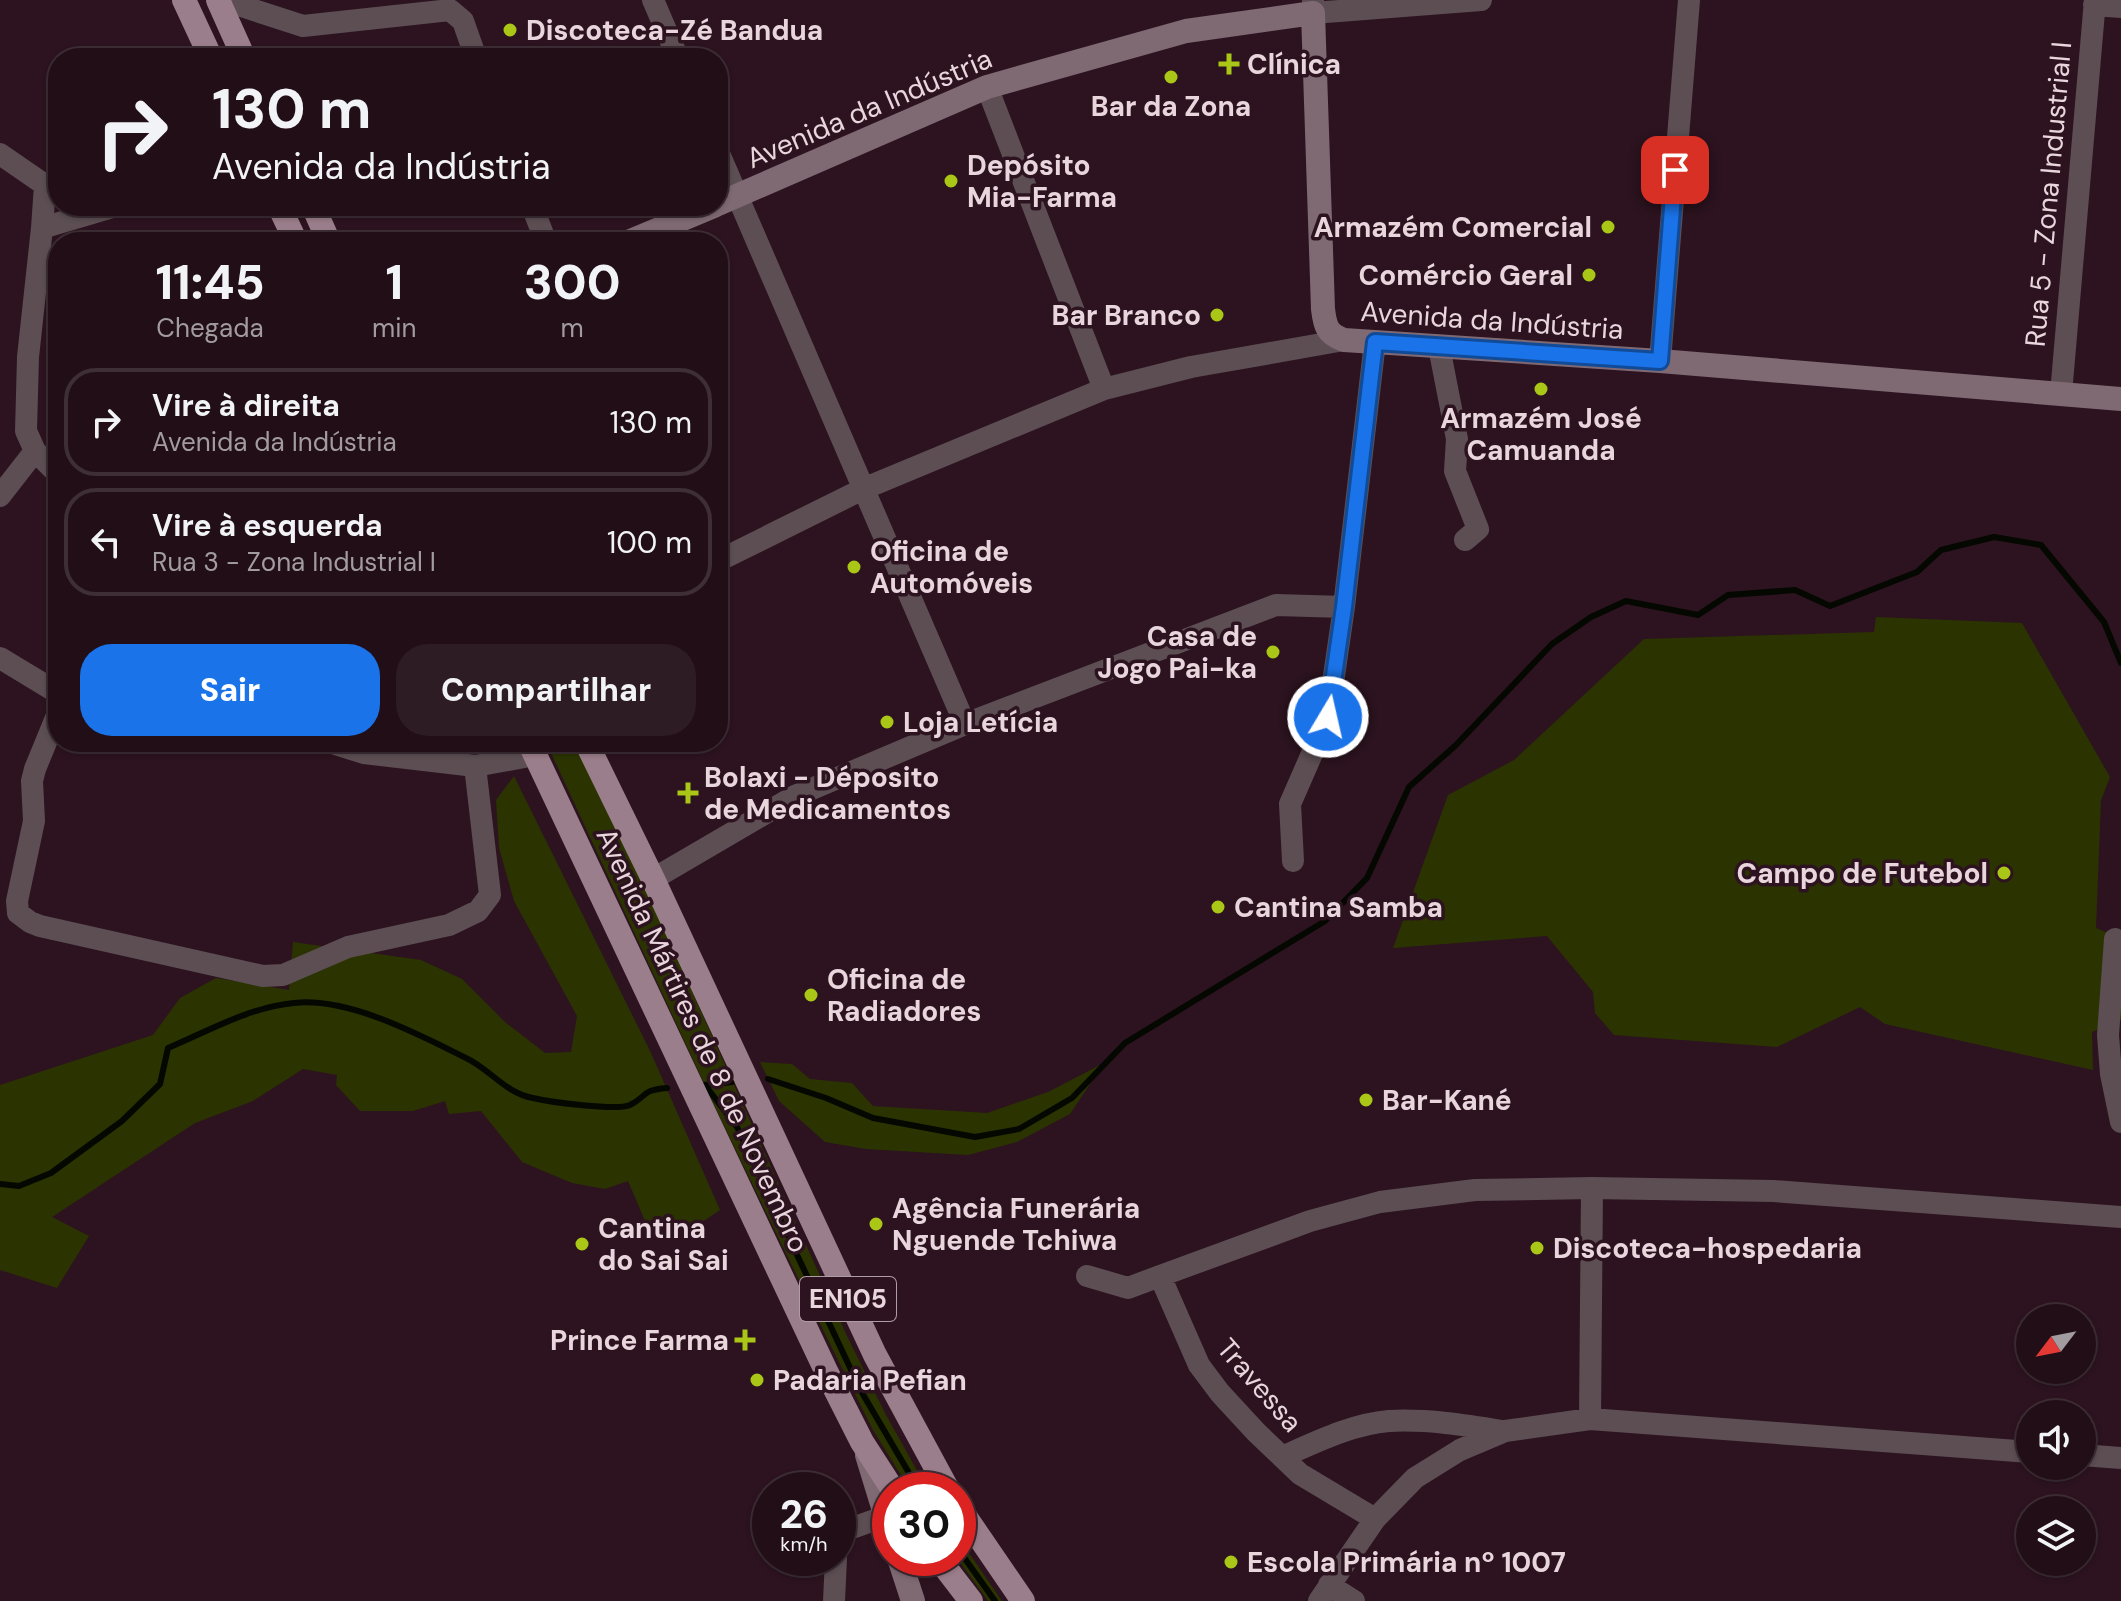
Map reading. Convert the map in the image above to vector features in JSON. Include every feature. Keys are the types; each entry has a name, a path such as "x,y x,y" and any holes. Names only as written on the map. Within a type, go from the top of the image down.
{"main road":[{"path":"184,0 206,48"},
{"path":"221,0 240,48"},
{"name":"Avenida Mártires de 8 de Novembro","path":"534,752 827,1373 862,1442 881,1472"},
{"name":"Avenida Mártires de 8 de Novembro","path":"591,752 875,1355 938,1472"},
{"path":"976,1532 1023,1601"},
{"path":"952,1576 971,1601"}],"street":[{"path":"221,0 303,26 450,10 463,21 472,48"},
{"path":"653,0 674,48"},
{"path":"1313,6 1481,0"},
{"path":"1660,361 1689,0"},
{"path":"2094,2 2121,7"},
{"name":"Rua 5 - Zona Industrial I","path":"2061,394 2094,2"},
{"name":"Avenida da Indústria","path":"728,200 987,87 1186,31 1313,6 1323,309 1325,326 1333,336 1344,340 1660,361 2121,399"},
{"path":"987,87 1104,389"},
{"path":"3,158 45,185 26,381 26,431 35,451 48,464"},
{"path":"728,212 863,489 965,724"},
{"path":"42,228 82,216"},
{"name":"Avenida da Indústria","path":"652,232 690,216"},
{"path":"728,556 863,489 1104,389 1191,367 1344,340"},
{"path":"1293,861 1290,804 1328,717 1375,342"},
{"path":"1439,347 1457,439 1455,471 1478,529 1465,540"},
{"path":"0,496 35,451"},
{"path":"653,879 795,796 965,724 1276,605 1344,607"},
{"path":"0,658 48,687"},
{"path":"48,737 32,781 34,821 17,901 18,913 40,926 263,976 283,975 348,947 449,925 478,911 490,895 475,766"},
{"path":"361,752 475,766 519,752"},
{"path":"2115,939 2108,1035 2111,1074 2121,1122"},
{"path":"1590,1419 1592,1188"},
{"path":"1087,1276 1128,1288 1310,1221 1380,1202 1475,1190 1773,1191 2121,1217"},
{"name":"Travessa","path":"1160,1276 1199,1365 1229,1403 1300,1474 1375,1519"},
{"path":"1354,1601 1324,1593 1375,1519 1415,1478 1460,1450 1505,1431 1590,1419 2016,1451"},
{"path":"1282,1457 1332,1435 1387,1421 1443,1422 1505,1431"},
{"path":"862,1442 872,1473"},
{"path":"2096,1456 2121,1458"},
{"path":"834,1601 835,1576"},
{"path":"905,1576 913,1601"}],"green space":[{"path":"1876,617 2022,623 2110,777 2101,800 2096,928 2121,938 2121,1020 2092,1032 2093,1070 1885,1024 1860,1007 1777,1047 1614,1035 1595,1013 1593,992 1547,936 1393,948 1448,795 1514,760 1644,639 1874,632"},
{"path":"551,752 581,752 628,849 847,1336 918,1472 899,1472 873,1430 714,1105"},
{"path":"514,776 651,1053 720,1210 689,1231 648,1228 628,1181 605,1189 572,1183 522,1162 481,1111 449,1114 445,1101 413,1111 360,1111 336,1085 337,1075 303,1069 253,1101 195,1123 52,1217 89,1236 57,1288 0,1270 0,1085 153,1035 180,998 216,978 289,990 293,942 421,960 462,979 505,1022 545,1053 571,1052 577,1016 514,901 499,848 496,800"},
{"path":"760,1062 792,1064 810,1079 852,1083 873,1106 987,1113 1048,1092 1104,1063 1070,1114 1017,1142 968,1155 866,1149 825,1142 779,1101"},
{"path":"976,1563 1002,1601 988,1601 970,1576 976,1576"}],"waterway":[{"path":"768,1079 873,1118 975,1137 1019,1129 1072,1098 1125,1043 1325,921 1367,878 1409,787 1456,745 1552,644 1591,617 1626,601 1698,615 1728,595 1795,590 1830,606 1917,572 1941,550 1994,537 2041,545 2104,622 2121,663"},
{"path":"0,1184 19,1186 51,1173 122,1121 160,1084 168,1048 214,1027 278,1005 315,1003 359,1011 382,1019 466,1058 514,1091 533,1098 623,1107 649,1092 667,1088"},
{"path":"705,1085 732,1082"},
{"path":"705,1085 737,1127 861,1391 908,1472"},
{"path":"976,1574 995,1601"}],"place":[{"name":"Discoteca-Zé Bandua","path":"510,30"},
{"name":"Clínica","path":"1229,64"},
{"name":"Bar da Zona","path":"1171,77"},
{"name":"Depósito Mia-Farma","path":"951,181"},
{"name":"Armazém Comercial","path":"1608,227"},
{"name":"Comércio Geral","path":"1589,275"},
{"name":"Bar Branco","path":"1217,315"},
{"name":"Armazém José Camuanda","path":"1541,389"},
{"name":"Oficina de Automóveis","path":"854,567"},
{"name":"Casa de Jogo Pai-ka","path":"1273,652"},
{"name":"Loja Letícia","path":"887,722"},
{"name":"Bolaxi - Déposito de Medicamentos","path":"688,793"},
{"name":"Campo de Futebol","path":"2004,873"},
{"name":"Cantina Samba","path":"1218,907"},
{"name":"Oficina de Radiadores","path":"811,995"},
{"name":"Bar-Kané","path":"1366,1100"},
{"name":"Agência Funerária Nguende Tchiwa","path":"876,1224"},
{"name":"Cantina do Sai Sai","path":"582,1244"},
{"name":"Discoteca-hospedaria","path":"1537,1248"},
{"name":"Prince Farma","path":"745,1340"},
{"name":"Padaria Pefian","path":"757,1380"},
{"name":"Escola Primária nº 1007","path":"1231,1562"}],"route":[{"path":"1328,717 1375,342 1660,361 1675,170"}]}
